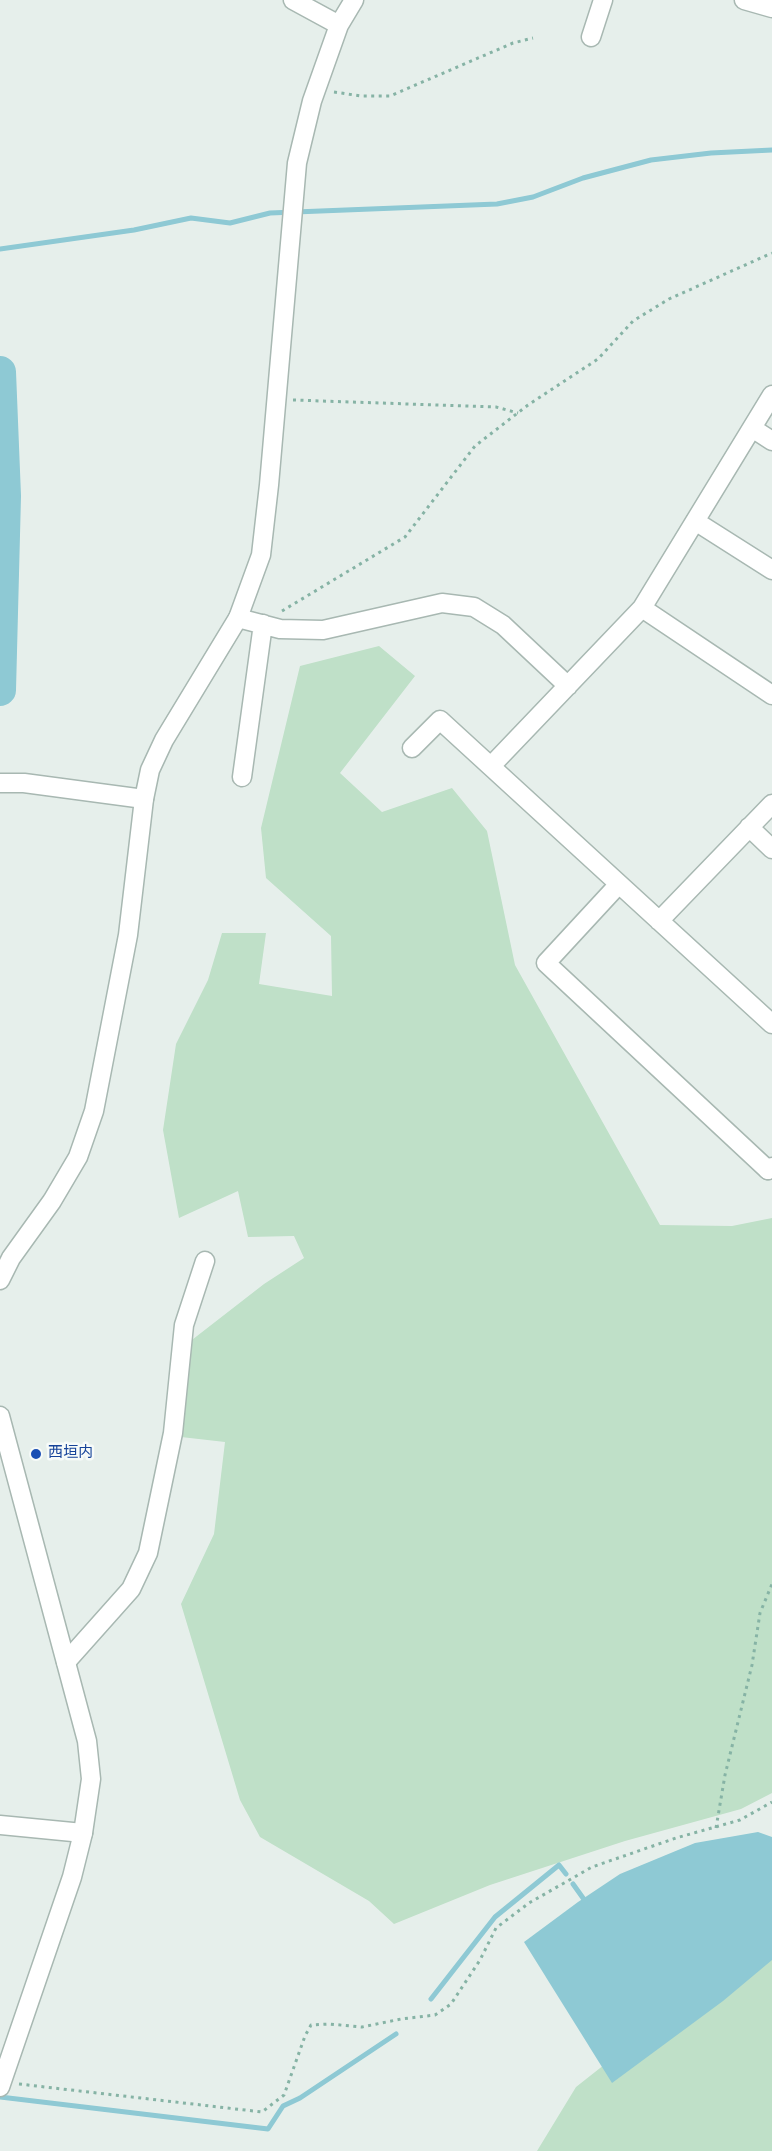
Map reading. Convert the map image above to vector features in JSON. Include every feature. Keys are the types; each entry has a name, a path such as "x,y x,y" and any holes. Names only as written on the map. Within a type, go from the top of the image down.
{"street":[{"path":"293,0 315,5 339,25"},
{"path":"0,1280 11,1258 52,1201 78,1157 94,1111 128,935 144,798 150,770 164,740 238,618 261,555 297,163 316,90 339,25 354,0"},
{"path":"591,37 603,0"},
{"path":"744,0 772,8"},
{"path":"491,766 642,608 772,395"},
{"path":"752,428 772,441"},
{"path":"695,521 772,570"},
{"path":"238,618 280,628 323,630 442,603 474,607 503,625 568,686"},
{"path":"642,608 772,695"},
{"path":"242,777 263,624"},
{"path":"412,748 440,720 772,1024"},
{"path":"0,783 24,783 144,798"},
{"path":"659,921 772,804"},
{"path":"749,827 772,849"},
{"path":"619,884 546,963 770,1169"},
{"path":"66,1662 131,1589 148,1553 173,1432 184,1325 205,1261"},
{"path":"0,1416 87,1741 91,1779 83,1833 72,1877 1,2084"},
{"path":"0,1825 83,1833"}],"path":[{"path":"316,90 361,96 390,96 513,43 533,38"},
{"path":"263,624 405,537 475,446 518,413 598,359 633,321 669,299 772,253"},
{"path":"277,400 496,407 518,413"},
{"path":"716,1828 725,1775 752,1665 760,1613 772,1584"},
{"path":"1,2084 262,2112 285,2095 311,2025 362,2027 435,2015 451,2004 480,1960 496,1928 529,1903 592,1867 676,1838 740,1820 772,1802"}],"green space":[{"path":"379,646 415,676 340,773 382,812 452,788 487,831 515,965 660,1225 732,1226 772,1218 772,1793 741,1809 625,1841 490,1885 394,1924 369,1901 260,1837 240,1800 181,1604 214,1534 225,1442 181,1437 188,1343 264,1284 304,1258 294,1236 248,1237 238,1191 179,1218 163,1130 176,1044 208,980 222,933 266,933 259,984 332,996 331,936 266,878 261,828 300,666"},
{"path":"772,1941 772,2151 537,2151 576,2087 751,1949"}],"water":[{"path":"758,1832 772,1837 772,1960 723,2001 612,2083 524,1942 620,1874 695,1843"}],"waterway":[{"path":"0,249 134,230 191,218 230,223 270,213 497,204 533,197 583,178 651,160 711,153 772,150"},
{"path":"0,372 5,496 0,690"},
{"path":"431,1999 495,1917 559,1865 566,1874"},
{"path":"573,1884 583,1898"},
{"path":"0,2097 268,2129 283,2106 300,2098 396,2034"}],"place":[{"name":"西垣内","path":"36,1454"}]}
